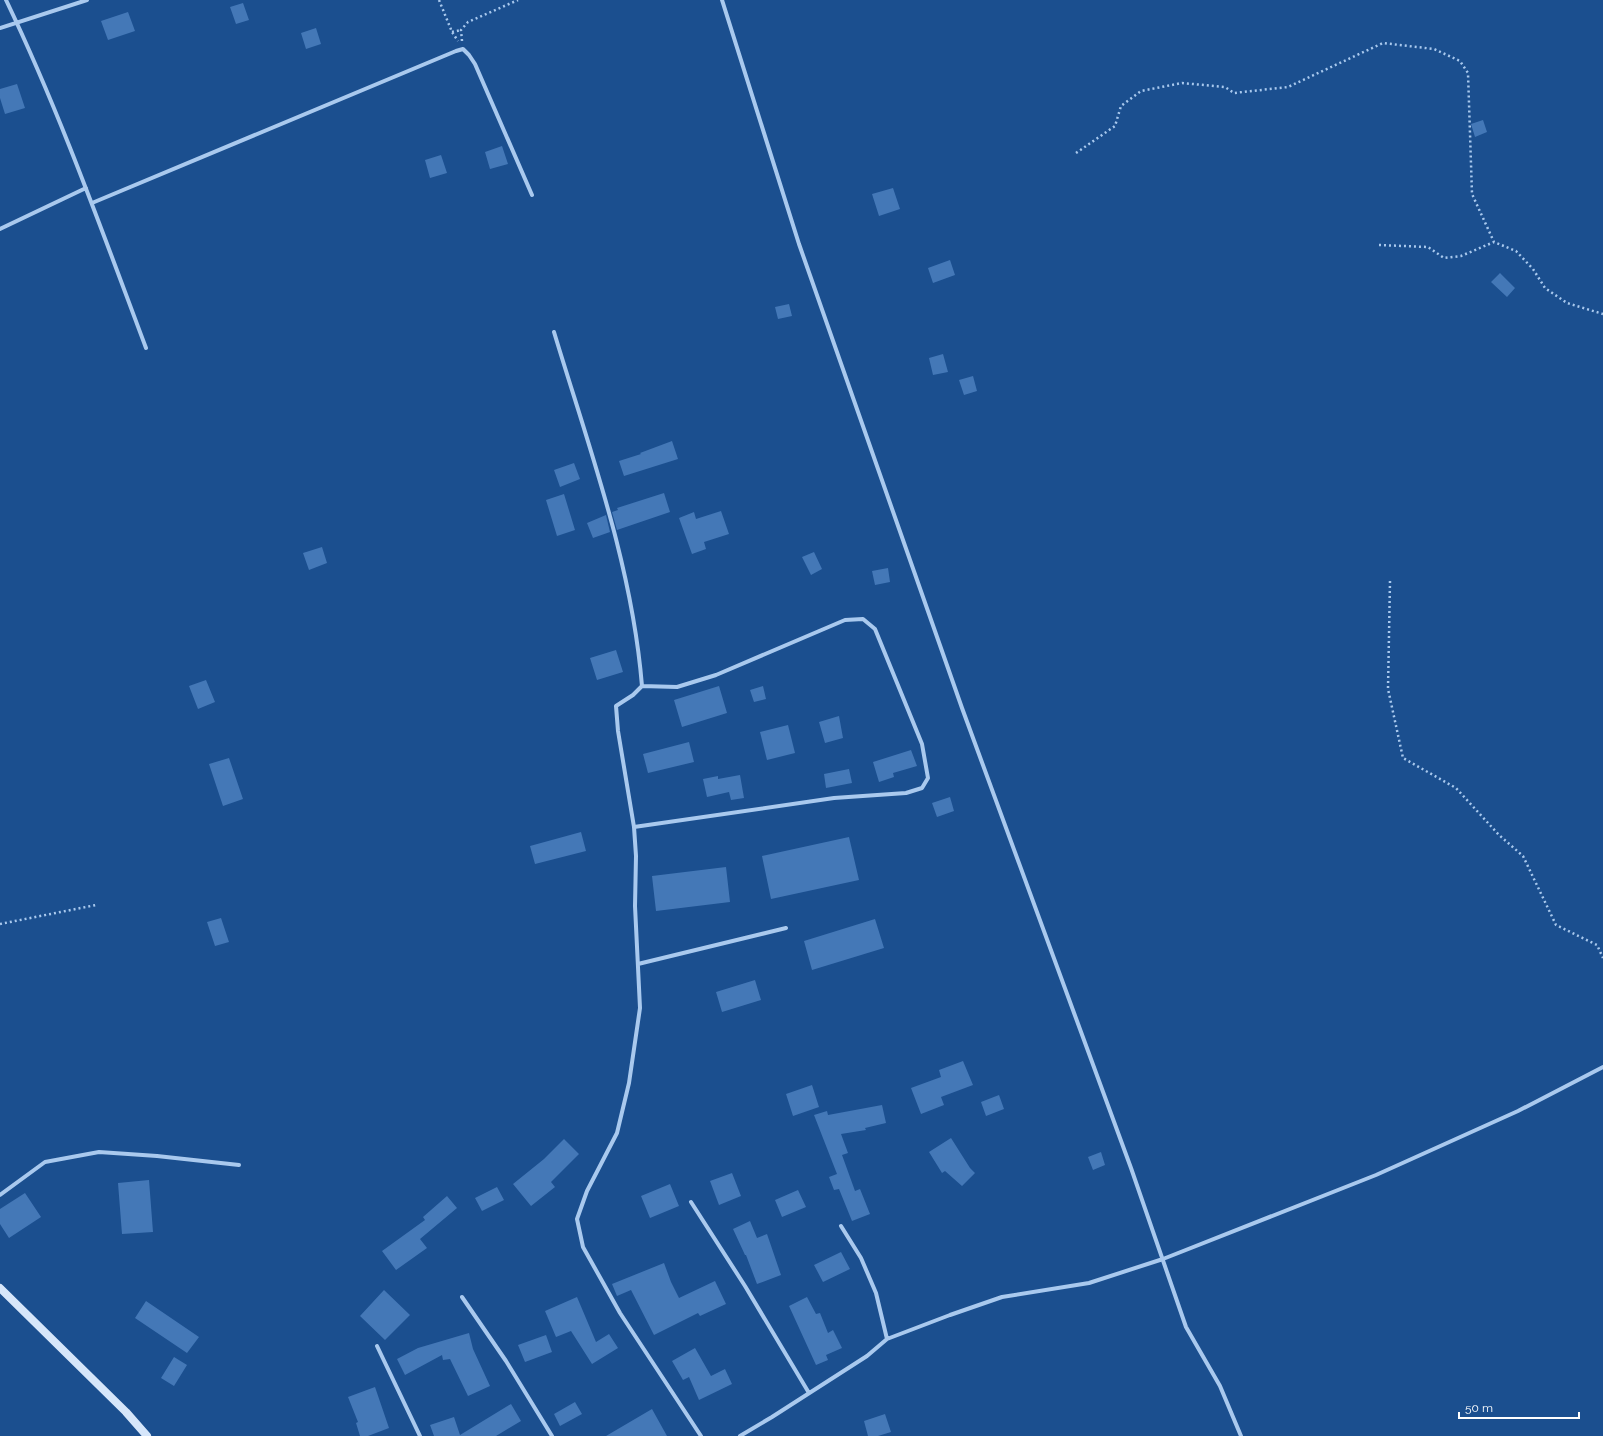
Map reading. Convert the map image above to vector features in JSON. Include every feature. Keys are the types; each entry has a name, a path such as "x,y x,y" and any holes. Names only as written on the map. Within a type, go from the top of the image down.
{"main road":[{"path":"0,1288 126,1412 147,1436"}],"street":[{"path":"6,0 47,88 146,348"},
{"path":"0,28 16,21 87,0"},
{"path":"722,0 799,244 962,708 1129,1161 1186,1327 1220,1386 1241,1436"},
{"path":"92,203 456,51 464,49 475,64 532,195"},
{"path":"0,229 86,188"},
{"path":"554,332 617,538 639,654 642,686"},
{"path":"634,827 834,798 906,793 922,788 928,778 922,744 875,629 863,619 845,620 716,675 677,687 642,686 633,695 616,706 618,730 634,827 636,856 635,906 640,1008 629,1083 617,1134 587,1191 578,1220 583,1247 620,1313 701,1436"},
{"path":"638,964 786,928"},
{"path":"740,1436 867,1356 887,1339 1002,1297 1089,1284 1163,1259 1376,1175 1518,1110 1603,1067"},
{"path":"0,1195 45,1162 99,1152 157,1156 239,1165"},
{"path":"691,1202 745,1286 809,1393"},
{"path":"841,1226 861,1258 876,1293 887,1339"},
{"path":"462,1297 506,1361 552,1436"},
{"path":"377,1346 420,1436"}],"path":[{"path":"438,0 452,32 464,49"},
{"path":"452,32 460,30 468,22 518,0"},
{"path":"460,30 464,49"},
{"path":"1076,153 1115,126 1122,106 1141,91 1182,83 1226,87 1234,93 1288,87 1382,42 1434,49 1460,61 1468,73 1472,194 1494,242 1516,251 1546,288 1556,296 1567,303 1603,314"},
{"path":"1379,245 1428,247 1444,258 1461,256 1494,242"},
{"path":"1390,581 1388,689 1403,758 1456,788 1499,835 1523,856 1556,925 1597,945 1603,958"},
{"path":"0,924 96,905"}],"building":[{"path":"243,3 249,20 236,24 230,7"},
{"path":"128,12 135,31 108,40 101,21"},
{"path":"316,28 321,44 306,49 301,33"},
{"path":"17,84 25,108 5,114 0,98 0,89"},
{"path":"1483,120 1487,132 1475,137 1471,124"},
{"path":"502,146 508,164 490,169 485,152"},
{"path":"441,155 447,173 430,178 425,160"},
{"path":"893,188 900,209 879,216 872,194"},
{"path":"950,260 955,275 933,283 928,268"},
{"path":"1500,273 1515,288 1507,297 1491,282"},
{"path":"789,304 792,316 778,319 775,307"},
{"path":"943,354 948,372 933,375 929,358"},
{"path":"973,376 977,391 964,395 959,380"},
{"path":"672,441 678,459 624,476 619,461 641,454 640,453"},
{"path":"574,463 580,479 560,487 554,470"},
{"path":"664,493 670,512 617,530 612,512 618,510 617,508"},
{"path":"564,494 575,530 557,536 546,500"},
{"path":"721,511 729,534 704,542 706,549 692,554 679,518 694,512 696,519"},
{"path":"606,515 610,532 593,538 587,523"},
{"path":"322,547 327,563 309,570 303,553"},
{"path":"814,552 822,569 811,575 802,557"},
{"path":"888,568 890,582 875,585 872,571"},
{"path":"616,650 623,672 597,680 590,658"},
{"path":"206,680 215,702 198,709 189,686"},
{"path":"719,686 727,713 682,727 674,700"},
{"path":"763,686 766,699 754,702 750,690"},
{"path":"839,716 843,738 825,743 819,722"},
{"path":"788,725 795,753 767,760 760,732"},
{"path":"689,742 694,762 648,773 643,754"},
{"path":"911,750 917,766 893,773 894,777 879,782 873,762"},
{"path":"229,758 243,799 223,806 209,764"},
{"path":"849,769 852,783 826,788 824,774"},
{"path":"740,775 744,798 731,800 729,792 707,797 703,779 718,776 718,779"},
{"path":"950,797 954,811 937,817 932,803"},
{"path":"581,832 586,851 535,864 530,846"},
{"path":"849,837 859,880 771,899 762,856"},
{"path":"726,867 730,902 656,911 652,876"},
{"path":"221,918 229,942 215,946 207,922"},
{"path":"875,919 884,948 812,970 804,941"},
{"path":"755,980 761,1000 722,1012 716,992"},
{"path":"963,1061 973,1085 941,1097 944,1105 921,1114 911,1088 941,1077 939,1070"},
{"path":"812,1085 819,1107 793,1116 786,1094"},
{"path":"999,1095 1004,1109 986,1116 981,1102"},
{"path":"882,1105 886,1123 865,1128 866,1130 841,1134 848,1153 842,1155 855,1191 860,1189 870,1214 852,1221 839,1189 834,1190 829,1177 837,1174 814,1115 827,1111 828,1115"},
{"path":"951,1138 970,1168 975,1173 962,1186 945,1171 942,1173 929,1152"},
{"path":"564,1139 579,1154 551,1182 555,1187 531,1206 513,1184 544,1159"},
{"path":"1101,1152 1105,1165 1093,1170 1088,1157"},
{"path":"732,1173 741,1196 719,1205 710,1181"},
{"path":"149,1180 153,1232 122,1234 118,1183"},
{"path":"670,1184 679,1206 650,1218 641,1196"},
{"path":"497,1187 504,1200 482,1211 475,1198"},
{"path":"798,1190 806,1207 782,1217 775,1200"},
{"path":"25,1193 41,1217 9,1238 0,1224 0,1209"},
{"path":"447,1196 457,1208 420,1239 427,1248 396,1270 382,1251 425,1220 423,1217"},
{"path":"750,1221 757,1238 767,1234 781,1275 757,1284 746,1255 733,1229"},
{"path":"841,1252 850,1269 823,1282 814,1265"},
{"path":"664,1263 679,1298 715,1281 726,1304 700,1316 698,1313 654,1335 631,1290 617,1296 612,1284"},
{"path":"384,1290 410,1315 385,1340 360,1316"},
{"path":"577,1297 596,1342 609,1334 618,1348 592,1364 571,1331 556,1337 545,1311"},
{"path":"807,1297 816,1314 820,1313 828,1333 833,1330 842,1348 826,1355 828,1360 816,1365 789,1306"},
{"path":"146,1301 199,1337 187,1353 135,1318"},
{"path":"469,1333 473,1349 490,1386 468,1396 450,1359 443,1360 442,1355 405,1375 397,1359 418,1348"},
{"path":"546,1335 552,1352 525,1362 518,1345"},
{"path":"695,1348 711,1376 725,1369 732,1384 699,1400 689,1377 683,1380 672,1361"},
{"path":"174,1357 187,1365 174,1386 161,1378"},
{"path":"375,1387 389,1428 368,1436 360,1436 356,1423 358,1422 348,1397"},
{"path":"575,1402 582,1414 560,1426 554,1414"},
{"path":"511,1404 521,1421 496,1436 434,1436 430,1425 454,1417 460,1435"},
{"path":"652,1409 667,1436 606,1436"},
{"path":"885,1414 891,1432 878,1436 868,1436 864,1421"}]}
